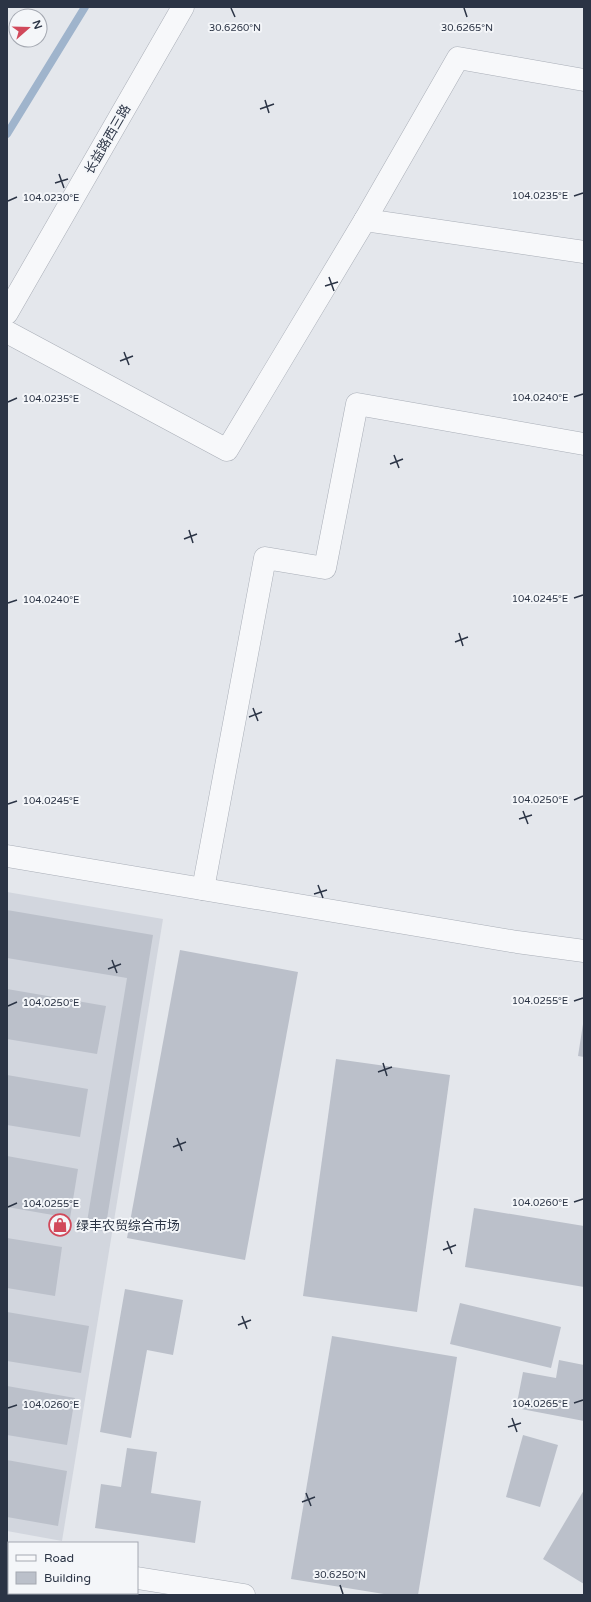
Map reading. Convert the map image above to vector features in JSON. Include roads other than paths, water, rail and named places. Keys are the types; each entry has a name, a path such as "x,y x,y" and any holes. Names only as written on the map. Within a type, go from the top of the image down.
{"street":[{"name":"长益路西三路","path":"7,313 183,7"},
{"path":"7,332 227,450 365,220 458,58 584,80"},
{"path":"365,220 584,252"},
{"path":"203,889 265,558 325,568 357,404 584,444"},
{"path":"7,856 517,942 584,951"},
{"path":"138,1578 244,1595"}],"waterway":[{"path":"7,134 85,7"}],"place":[{"name":"绿丰农贸综合市场","path":"60,1225"}]}
